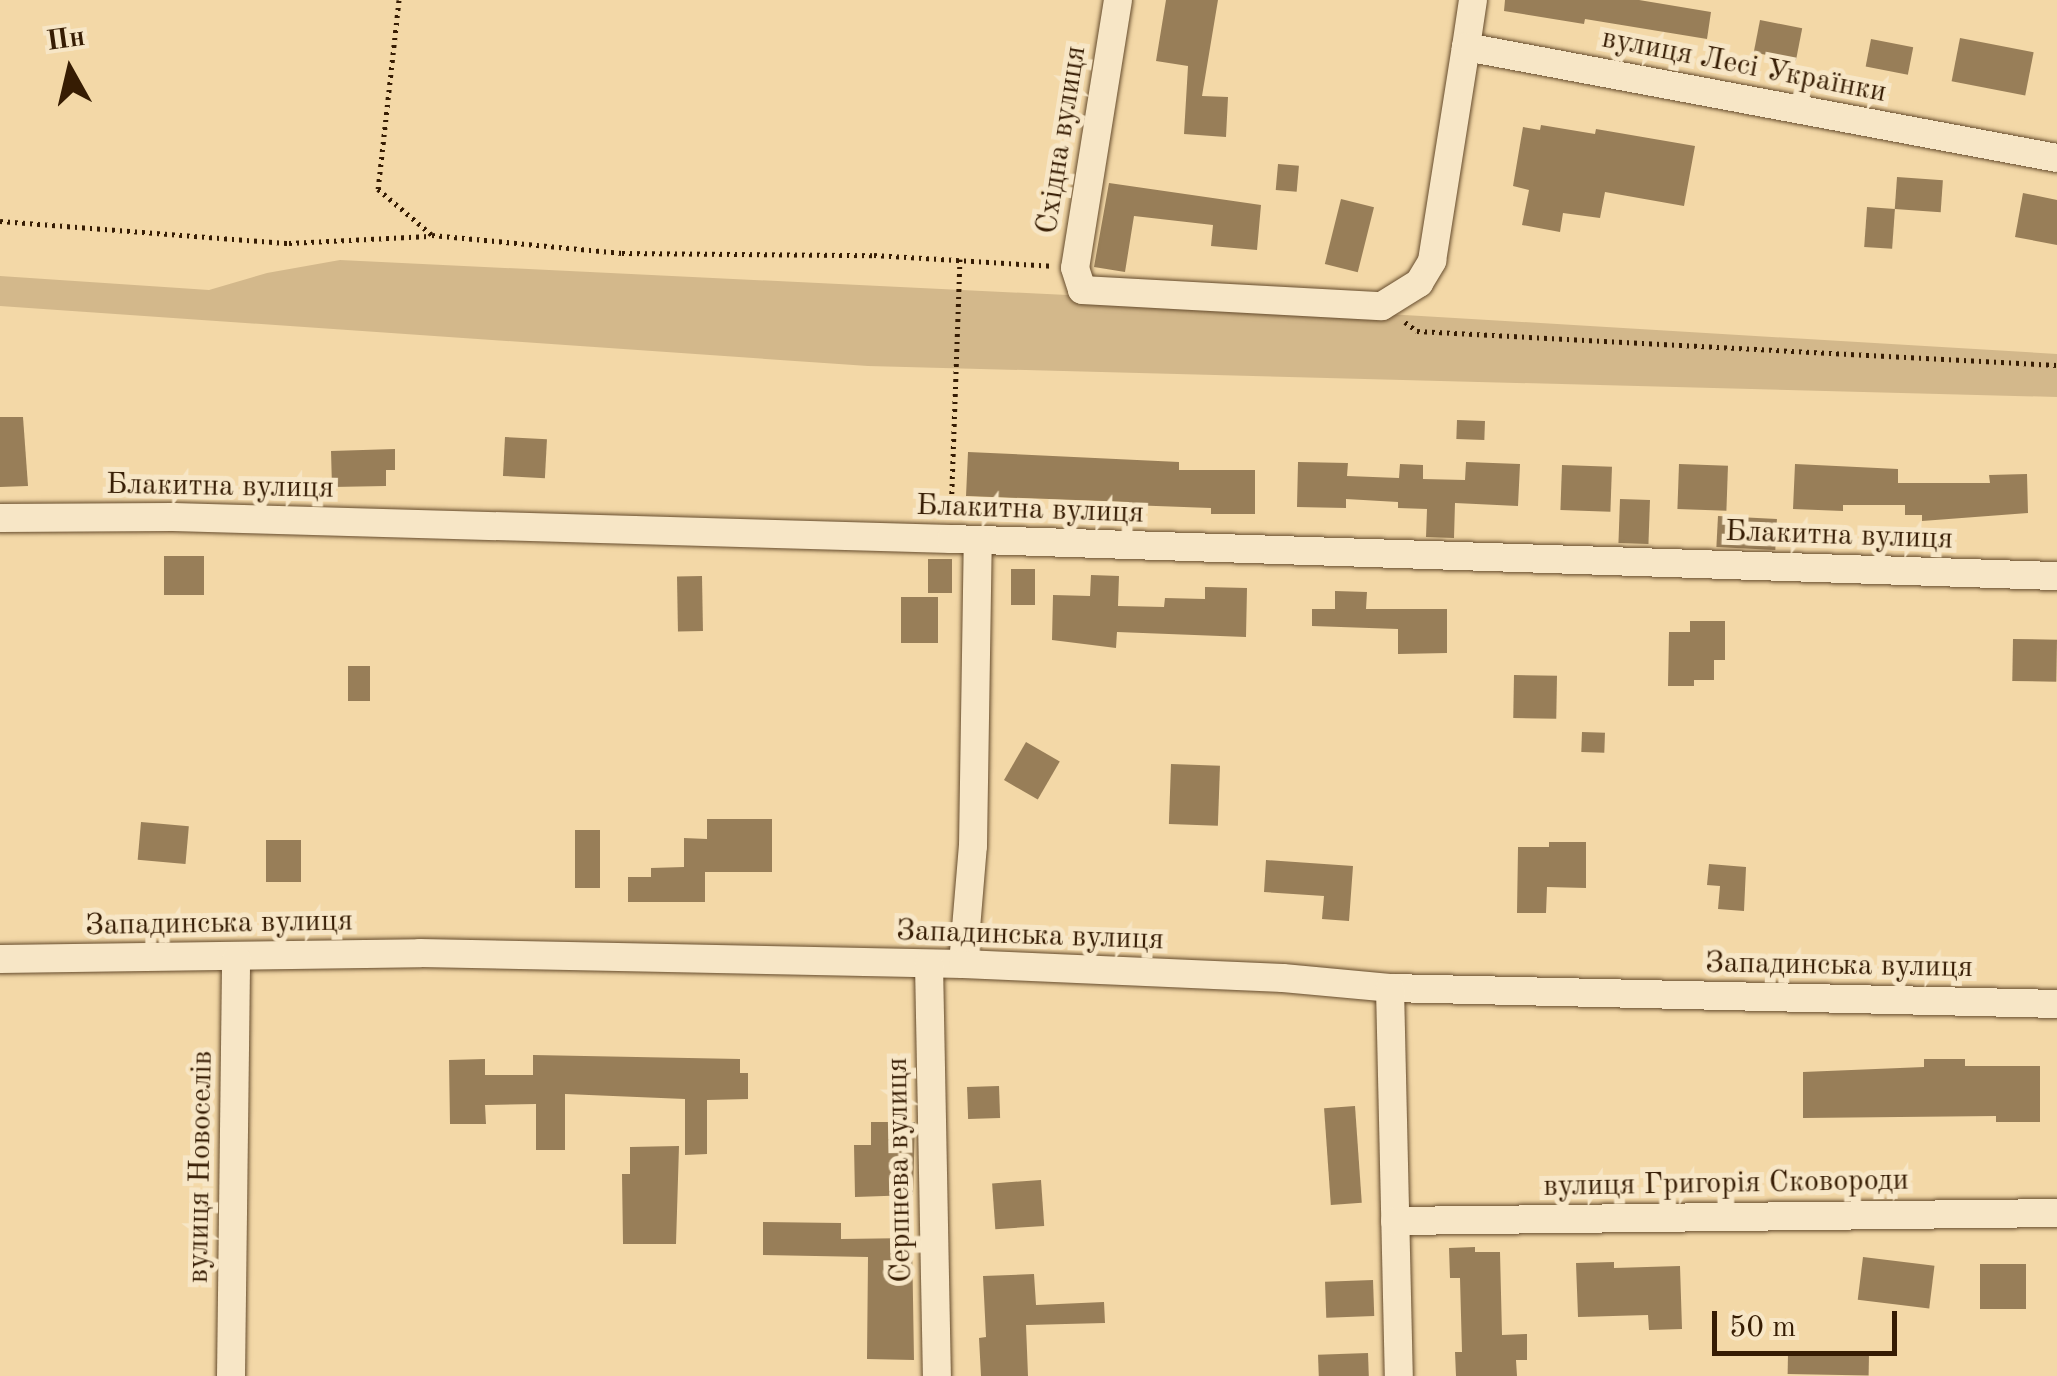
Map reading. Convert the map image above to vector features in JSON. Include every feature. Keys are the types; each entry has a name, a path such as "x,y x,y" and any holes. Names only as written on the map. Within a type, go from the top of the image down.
{"street":[{"name":"Східна вулиця","path":"1078,279 1118,0"},
{"path":"1078,279 1382,306 1418,283 1432,261 1473,0"},
{"name":"вулиця Лесі Українки","path":"1466,47 2057,158"},
{"name":"Блакитна вулиця","path":"0,518 173,517 2057,576"},
{"path":"963,964 973,846 964,540"},
{"name":"Западинська вулиця","path":"0,959 420,954 963,964 1283,978 1390,988 2057,1004"},
{"name":"вулиця Новоселів","path":"231,1376 236,958"},
{"name":"Серпнева вулиця","path":"929,964 937,1376"},
{"path":"1390,988 1399,1376"},
{"name":"вулиця Григорія Сковороди","path":"1395,1220 2057,1212"}],"path":[{"path":"399,0 378,188 432,236"},
{"path":"0,221 289,243 432,236 622,253 960,259 1078,279"},
{"path":"960,259 964,540"},
{"path":"1382,306 1417,330 2057,364"}],"shaded area":[{"path":"340,260 1088,296 2057,354 2057,397 868,366 0,306 0,276 209,290 267,273"}],"building":[{"path":"1166,0 1218,0 1202,96 1228,97 1226,137 1184,134 1188,66 1156,61"},
{"path":"1505,0 1639,0 1711,12 1707,39 1585,19 1584,24 1504,11"},
{"path":"1760,20 1802,28 1796,61 1754,52"},
{"path":"1960,38 2034,52 2025,96 1952,81"},
{"path":"1871,39 1913,47 1908,75 1866,66"},
{"path":"1541,125 1595,134 1596,129 1695,146 1684,206 1605,192 1600,218 1563,213 1560,232 1522,225 1529,190 1513,186 1523,127 1540,130"},
{"path":"1278,164 1299,166 1297,192 1276,190"},
{"path":"1897,177 1943,180 1941,212 1895,209"},
{"path":"1109,183 1261,205 1257,250 1211,246 1213,225 1134,216 1125,272 1094,267"},
{"path":"2023,193 2057,200 2057,245 2015,237"},
{"path":"1341,199 1374,207 1358,272 1325,264"},
{"path":"1867,207 1895,209 1892,249 1864,247"},
{"path":"0,417 23,417 28,486 0,487"},
{"path":"1457,420 1485,421 1484,440 1456,439"},
{"path":"505,437 547,439 545,478 503,476"},
{"path":"395,449 395,470 386,470 386,486 332,487 331,451"},
{"path":"968,452 1179,462 1179,470 1255,470 1255,514 1211,514 1211,508 1129,502 966,496"},
{"path":"1298,462 1348,463 1347,476 1399,478 1400,464 1423,465 1423,479 1465,480 1466,462 1520,464 1518,506 1455,503 1454,538 1426,537 1427,509 1398,508 1398,502 1346,499 1346,508 1297,507"},
{"path":"1679,464 1728,466 1726,511 1677,509"},
{"path":"1795,464 1898,469 1898,483 1990,483 1989,475 2027,474 2028,513 1922,521 1922,515 1905,515 1905,505 1843,505 1843,511 1793,509"},
{"path":"1562,465 1612,467 1610,512 1560,510"},
{"path":"1620,499 1650,500 1648,544 1618,543"},
{"path":"1718,516 1777,519 1775,550 1716,547"},
{"path":"164,556 204,556 204,595 164,595"},
{"path":"928,559 952,559 952,593 928,593"},
{"path":"1011,569 1035,569 1035,605 1011,605"},
{"path":"1091,575 1119,576 1118,606 1164,607 1165,598 1205,599 1205,587 1247,588 1246,637 1117,632 1116,648 1052,640 1053,595 1090,596"},
{"path":"677,576 702,576 703,631 678,631"},
{"path":"1335,591 1367,592 1366,609 1447,609 1447,653 1398,654 1398,629 1312,626 1312,609 1335,609"},
{"path":"901,597 938,597 938,643 901,643"},
{"path":"1690,621 1725,621 1725,660 1714,660 1714,680 1694,680 1694,686 1668,686 1669,632 1690,632"},
{"path":"2013,639 2057,640 2056,682 2012,681"},
{"path":"348,666 370,666 370,701 348,701"},
{"path":"1514,675 1557,676 1556,719 1513,718"},
{"path":"1582,732 1605,733 1604,753 1581,752"},
{"path":"1026,742 1060,761 1038,800 1004,780"},
{"path":"1171,764 1220,766 1218,826 1169,824"},
{"path":"707,819 772,819 772,872 705,872 705,902 628,902 628,877 651,877 651,868 684,867 684,838 707,839"},
{"path":"141,822 189,826 186,864 138,860"},
{"path":"575,830 600,830 600,888 575,888"},
{"path":"266,840 301,840 301,882 266,882"},
{"path":"1549,842 1586,842 1586,888 1547,887 1546,913 1517,913 1518,847 1549,847"},
{"path":"1266,860 1353,866 1349,921 1322,919 1324,896 1264,892"},
{"path":"1709,864 1746,867 1744,911 1718,909 1720,886 1707,885"},
{"path":"533,1055 740,1059 740,1073 748,1073 748,1099 707,1100 707,1154 685,1155 685,1099 565,1094 565,1150 536,1150 536,1104 485,1105 486,1124 450,1124 449,1060 485,1059 485,1075 533,1075"},
{"path":"1924,1059 1965,1059 1965,1066 2040,1066 2040,1122 1996,1122 1996,1116 1803,1118 1803,1072 1924,1067"},
{"path":"999,1086 1000,1118 968,1119 967,1087"},
{"path":"1355,1106 1362,1203 1331,1205 1324,1108"},
{"path":"871,1122 915,1122 913,1195 855,1197 854,1145 871,1145"},
{"path":"679,1146 676,1244 623,1244 622,1174 630,1174 630,1147"},
{"path":"1041,1180 1044,1226 995,1229 992,1183"},
{"path":"763,1222 841,1223 841,1239 912,1238 914,1360 867,1359 868,1257 763,1255"},
{"path":"1475,1247 1475,1252 1500,1252 1502,1335 1527,1334 1527,1360 1516,1360 1517,1376 1456,1376 1455,1352 1462,1352 1460,1278 1450,1278 1449,1248"},
{"path":"1863,1257 1934,1266 1929,1308 1858,1300"},
{"path":"1614,1262 1614,1268 1680,1266 1682,1329 1649,1330 1648,1315 1578,1317 1576,1263"},
{"path":"1980,1264 2026,1264 2026,1309 1980,1309"},
{"path":"1034,1274 1036,1305 1104,1302 1105,1323 1026,1325 1028,1376 981,1376 979,1338 986,1337 983,1276"},
{"path":"1373,1280 1374,1316 1326,1318 1325,1282"},
{"path":"1368,1353 1369,1376 1319,1376 1318,1355"},
{"path":"1788,1353 1869,1354 1869,1375 1788,1374"}]}
